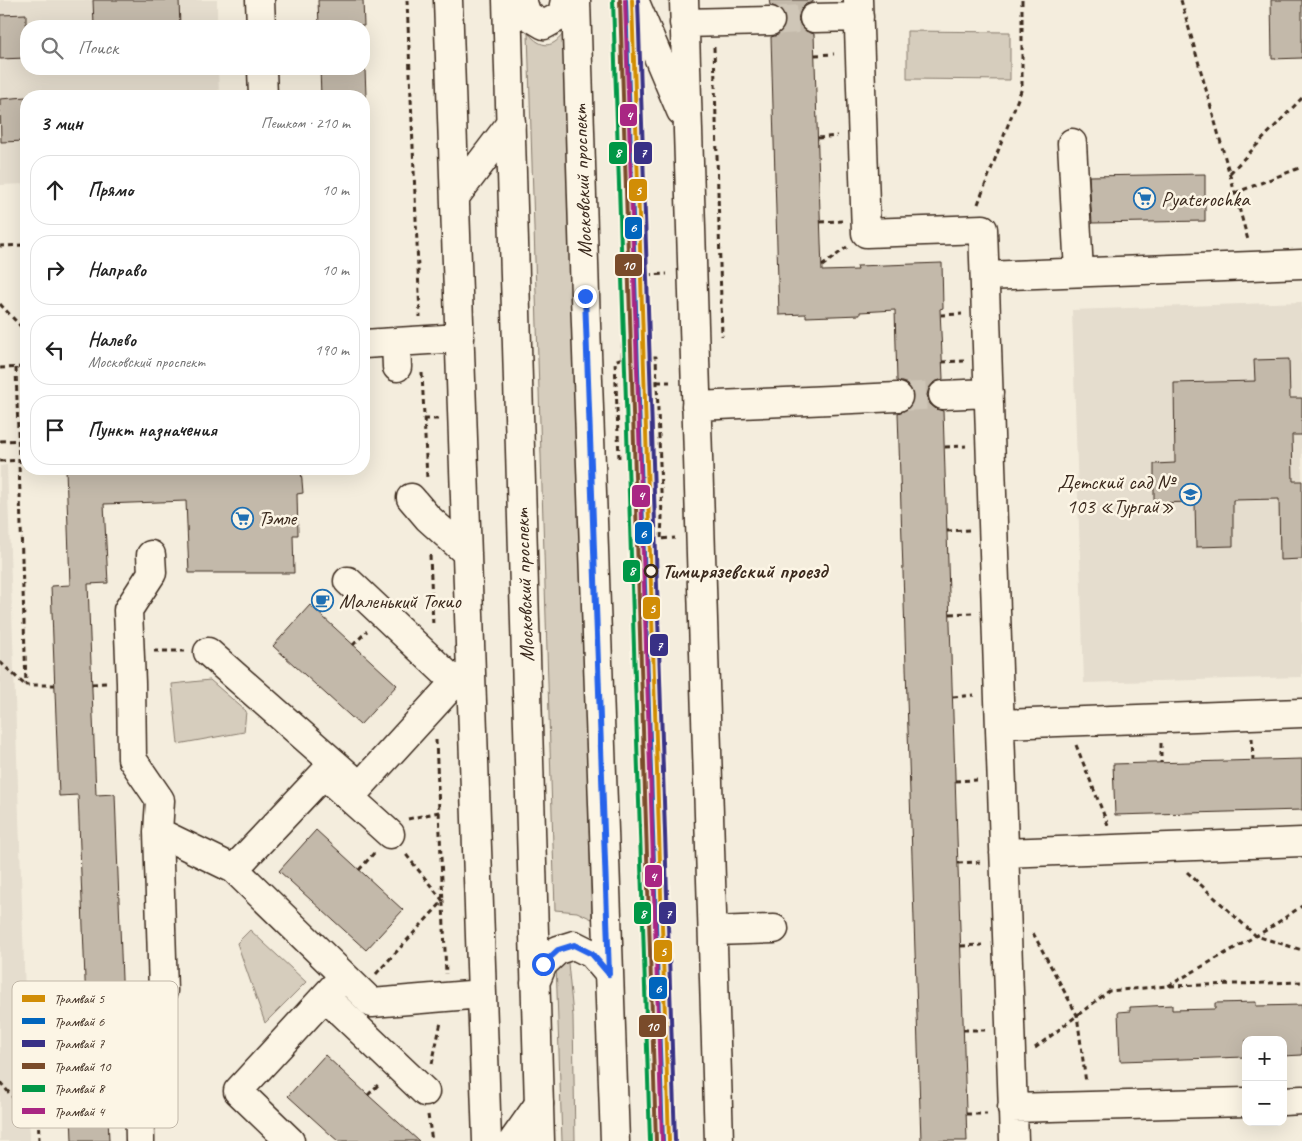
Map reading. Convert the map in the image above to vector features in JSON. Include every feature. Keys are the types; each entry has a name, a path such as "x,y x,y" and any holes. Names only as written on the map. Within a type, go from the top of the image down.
{"street":[{"path":"260,0 261,20"},
{"path":"448,0 467,553 463,678 482,994 487,1141"},
{"name":"Московский проспект","path":"507,0 540,1141"},
{"path":"522,0 527,15 544,25 562,15 565,0"},
{"name":"Московский проспект","path":"576,0 615,1141"},
{"path":"634,0 688,126"},
{"path":"814,18 858,8 866,233 983,229 1014,1141"},
{"path":"719,1141 684,12 770,21"},
{"path":"262,75 263,90"},
{"path":"455,197 511,123"},
{"path":"1072,143 1079,272"},
{"path":"985,276 1302,264"},
{"path":"370,346 397,355 460,338"},
{"path":"943,395 989,393"},
{"path":"696,406 898,397"},
{"path":"411,498 428,518 467,553"},
{"path":"151,555 152,573 128,610 132,759 160,800 158,832 163,981"},
{"path":"348,581 463,678"},
{"path":"208,652 329,769 390,834"},
{"path":"329,769 360,786 463,678"},
{"path":"1000,724 1302,713"},
{"path":"234,869 329,769"},
{"path":"158,832 234,869 372,1003 482,994"},
{"path":"1004,853 1302,842"},
{"path":"713,931 774,929"},
{"path":"536,983 543,964 558,950 574,945 592,954 609,974"},
{"path":"290,1141 238,1091 324,997 352,984"},
{"path":"324,997 425,1092"},
{"path":"1287,1101 1302,1100"},
{"path":"1012,1108 1242,1102"},
{"path":"513,1141 539,1104"},
{"path":"140,1128 140,1141"}],"path":[{"path":"969,230 1022,88 1022,0"},
{"path":"1181,0 1255,266"},
{"path":"1230,174 1302,98"},
{"path":"1235,193 1302,167"},
{"path":"822,266 866,233"},
{"path":"0,246 20,245"},
{"path":"622,358 621,276 652,275"},
{"path":"0,304 20,326"},
{"path":"619,458 615,361 622,358 656,357 662,517 661,538"},
{"path":"0,368 20,368"},
{"path":"16,368 26,685"},
{"path":"0,441 18,440"},
{"path":"0,461 19,460"},
{"path":"658,604 656,539 700,537"},
{"path":"130,651 208,652"},
{"path":"0,662 26,685 55,685"},
{"path":"1066,722 1118,849"},
{"path":"352,984 443,901 390,834"},
{"path":"1160,847 1256,936 1302,950"},
{"path":"1168,986 1256,936 1302,906"},
{"path":"1032,932 1077,1015 1089,1106"},
{"path":"1011,1067 1109,991 1168,986 1302,982"},
{"path":"0,1082 12,1096"},
{"path":"39,1128 39,1141"}],"shaded area":[{"path":"0,0 217,0 217,20 20,20 20,75 218,75 219,90 20,90 20,184 0,185"},
{"path":"565,31 592,919 577,912 555,910 528,33 538,42 547,45 556,41"},
{"path":"907,31 1010,32 1010,80 907,79"},
{"name":"Детский сад № 103 «Тургай»","path":"1302,302 1302,677 1084,683 1072,310"},
{"path":"7,465 25,981 12,981 12,1128 30,1128 30,1141 0,1141 0,466"},
{"path":"210,680 246,711 244,732 178,744 172,684"},
{"path":"250,930 306,982 265,1023 237,943"},
{"path":"564,957 568,963 573,1016 575,1141 562,1141 556,962"}],"building":[{"path":"93,0 179,0 180,20 94,20"},
{"path":"318,0 363,0 364,20 319,20"},
{"path":"769,0 813,0 813,2 806,4 801,10 798,19 806,31 814,34 822,271 858,270 857,266 942,263 943,308 940,309 943,379 934,382 929,388 927,395 930,404 936,409 943,411 967,1141 921,1141 898,413 912,405 914,396 911,388 906,383 897,381 895,310 860,312 860,315 806,317 806,314 779,315 771,37 778,35 783,29 786,20 784,13 770,5"},
{"path":"1271,0 1302,0 1302,58 1272,59"},
{"path":"26,14 26,20 20,20 20,58 0,59 0,15"},
{"path":"320,75 365,75 366,90 321,90"},
{"path":"20,97 20,141 1,142 0,99"},
{"name":"Pyaterochka","path":"1205,174 1205,221 1092,223 1089,176"},
{"path":"1289,359 1290,398 1302,398 1302,435 1292,435 1293,481 1302,481 1302,559 1280,560 1279,499 1233,500 1233,546 1196,547 1195,502 1154,503 1154,464 1175,463 1174,383 1255,381 1254,360"},
{"path":"66,475 302,475 303,493 297,494 298,535 293,535 294,573 189,573 186,501 104,504 108,583 88,584 96,795 115,794 122,981 85,981 78,795 59,796 51,586 70,585"},
{"path":"310,605 397,685 360,725 273,646"},
{"path":"1302,759 1302,810 1115,815 1113,764"},
{"path":"316,830 403,910 366,950 279,871"},
{"path":"1256,1002 1256,1006 1302,1005 1302,1055 1287,1056 1287,1036 1242,1036 1242,1057 1120,1061 1118,1012 1130,1011 1130,1007 1172,1005 1172,1010 1215,1009 1215,1003"},
{"path":"325,1055 419,1141 338,1141 288,1096"},
{"path":"72,1128 109,1128 109,1141 72,1141"}],"tunnel":[{"path":"770,21 814,18"},
{"path":"898,397 943,395"}],"tram line":[{"name":"8","path":"613,0 650,1141"},
{"name":"10","path":"620,0 656,1141"},
{"name":"4","path":"625,0 662,1141"},
{"name":"6","path":"626,0 663,1141"},
{"name":"5","path":"632,0 669,1141"},
{"name":"7","path":"638,0 675,1141"}],"place":[{"name":"Pyaterochka","path":"1145,199"},
{"name":"Детский сад № 103 «Тургай»","path":"1190,494"},
{"name":"Тэмле","path":"242,518"},
{"name":"Тимирязевский проезд","path":"651,571"},
{"name":"Маленький Токио","path":"323,601"}],"route":[{"path":"543,964 558,950 574,945 592,954 609,974 585,296"}]}
